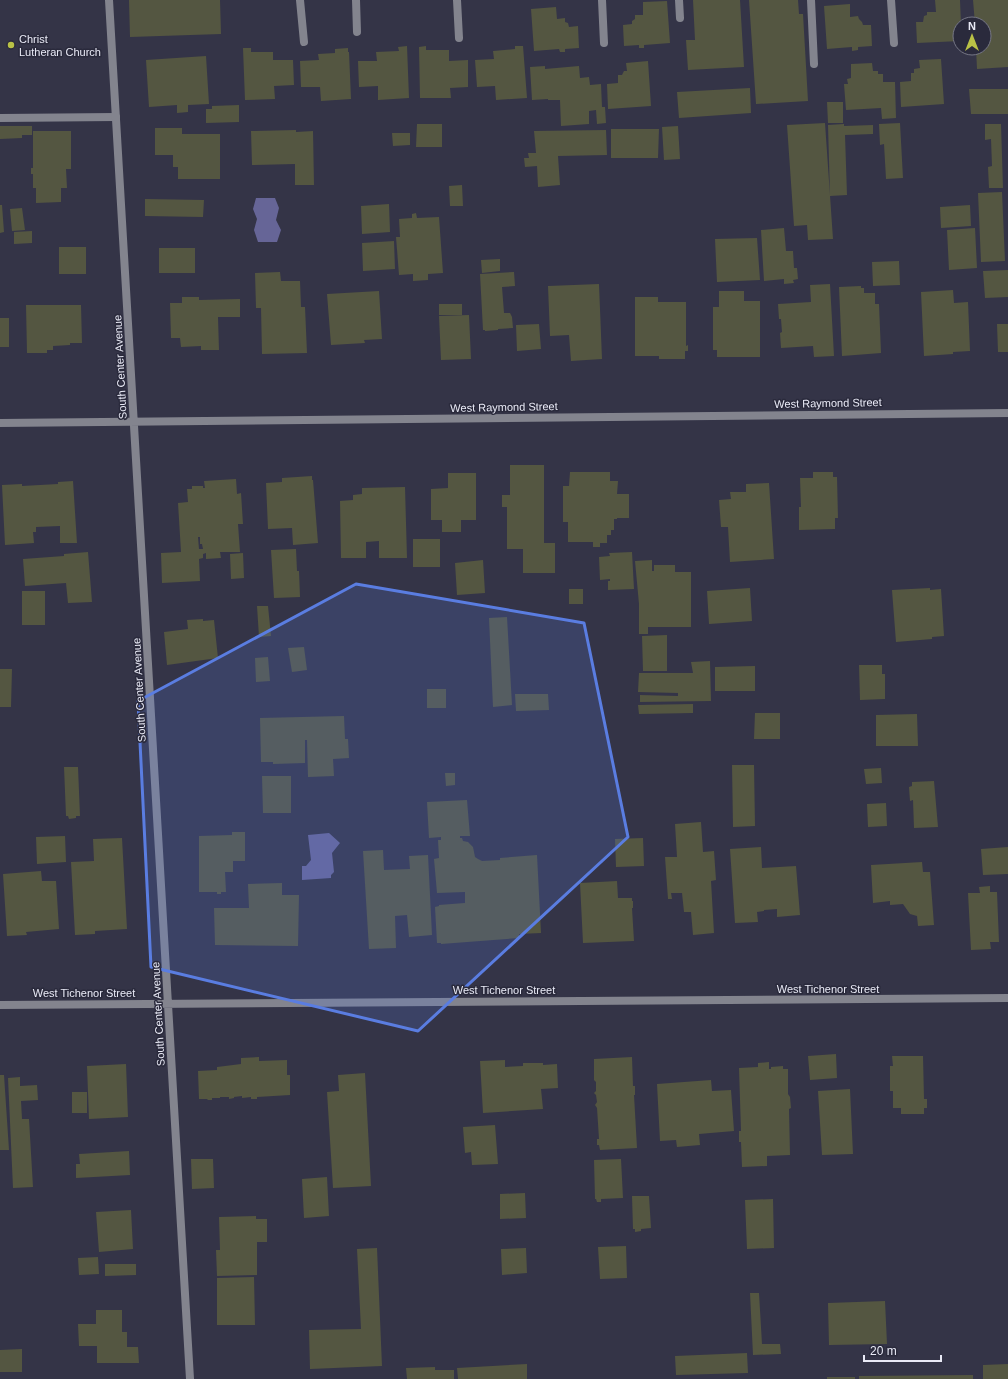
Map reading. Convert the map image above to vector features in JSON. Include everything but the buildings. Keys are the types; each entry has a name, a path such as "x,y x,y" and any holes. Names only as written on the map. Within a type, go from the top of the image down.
{"street":[{"name":"South Center Avenue","path":"109,0 190,1379"},
{"path":"300,0 304,42"},
{"path":"356,0 357,32"},
{"path":"457,0 459,38"},
{"path":"602,0 604,43"},
{"path":"679,0 680,18"},
{"path":"811,0 814,64"},
{"path":"891,0 894,44"},
{"path":"0,118 116,117"},
{"name":"West Raymond Street","path":"0,423 1008,413"},
{"name":"West Tichenor Street","path":"0,1005 1008,998"}],"highlighted area":[{"path":"356,584 584,623 628,837 418,1031 151,967 138,701"}],"water":[{"path":"256,198 275,198 279,208 276,220 281,230 277,242 258,242 254,230 257,219 253,209"},
{"path":"329,833 340,843 332,853 334,872 331,875 331,878 302,880 302,866 306,866 311,860 308,835"}],"place":[{"name":"Christ Lutheran Church","path":"11,45"}]}
